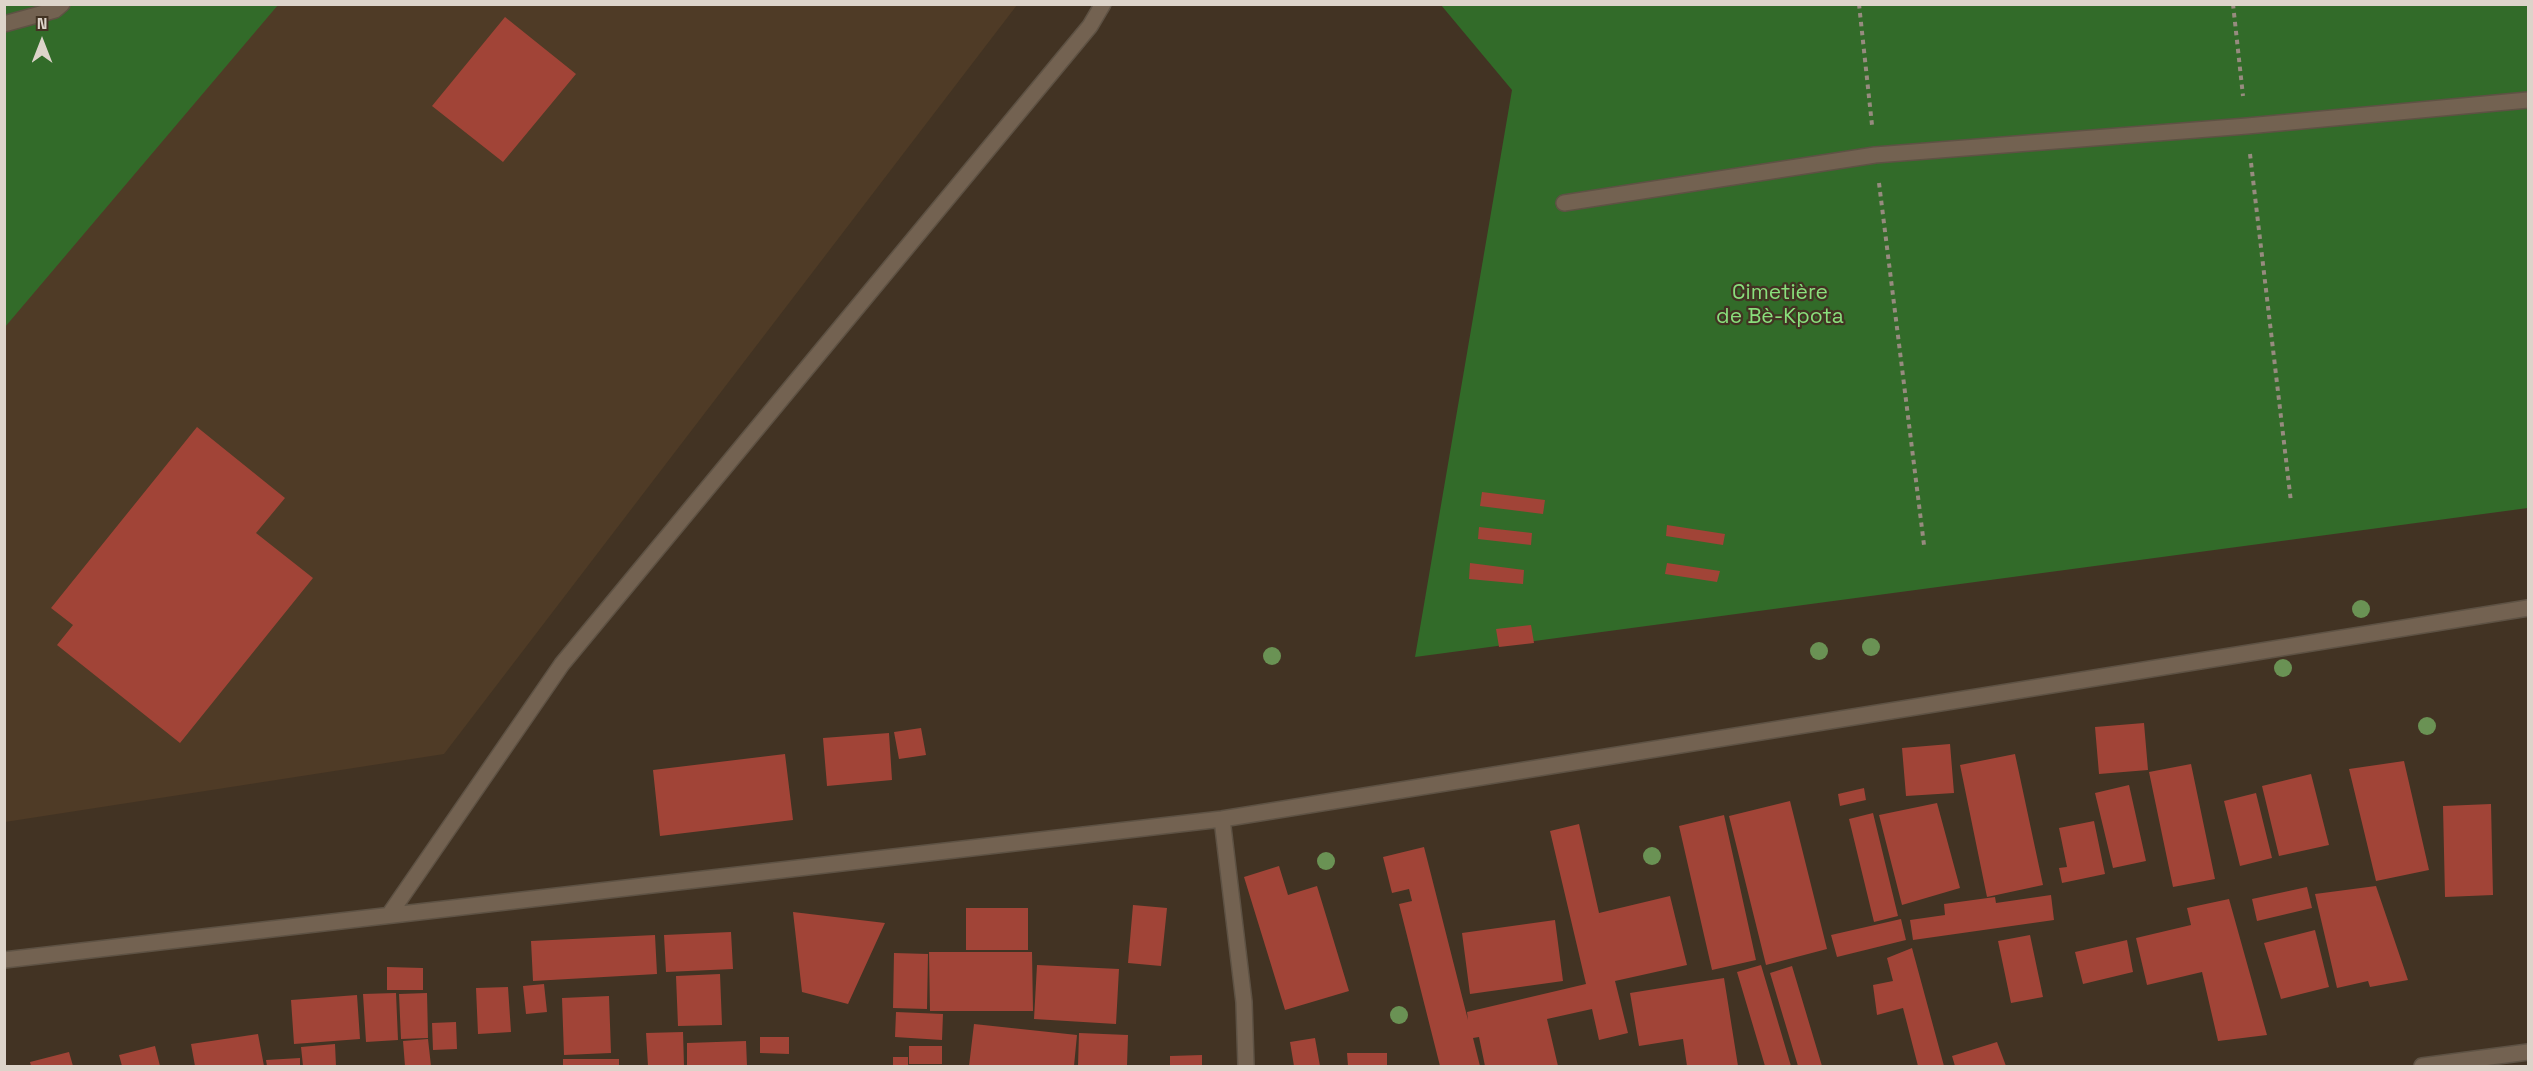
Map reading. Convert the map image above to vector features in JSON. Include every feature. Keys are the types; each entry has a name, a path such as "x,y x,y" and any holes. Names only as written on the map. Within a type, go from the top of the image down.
{"street":[{"path":"4,24 55,10 62,4"},
{"path":"389,915 562,664 1090,26 1103,4"},
{"path":"1564,203 1875,155 2247,126 2529,100"},
{"path":"4,960 1222,819 2529,608"},
{"path":"1222,819 1244,1002 1246,1066"},
{"path":"2422,1066 2529,1052"}],"path":[{"path":"1859,4 1875,155 1924,545"},
{"path":"2232,4 2291,502"}],"shaded area":[{"path":"5,5 1017,5 444,754 5,822"}],"green space":[{"path":"5,5 278,5 5,327"},
{"name":"Cimetière de Bè-Kpota","path":"1441,5 2528,5 2528,508 1415,657 1512,90"}],"building":[{"path":"505,17 576,74 503,162 432,106"},
{"path":"197,427 285,498 256,533 313,578 180,743 57,645 73,625 51,608"},
{"path":"1482,492 1545,500 1543,514 1480,506"},
{"path":"1667,525 1725,534 1723,545 1666,536"},
{"path":"1479,527 1532,533 1531,545 1478,539"},
{"path":"1470,563 1524,570 1523,584 1469,579"},
{"path":"1667,563 1720,571 1717,582 1665,574"},
{"path":"1531,625 1534,643 1499,647 1496,629"},
{"path":"2144,723 2148,770 2099,774 2095,727"},
{"path":"921,728 926,755 899,759 894,732"},
{"path":"889,733 892,780 827,786 823,738"},
{"path":"1950,744 1954,793 1906,796 1902,748"},
{"path":"785,754 793,820 660,836 653,770"},
{"path":"2015,754 2043,885 1987,897 1960,765"},
{"path":"2404,761 2429,870 2376,881 2349,769"},
{"path":"2191,764 2215,879 2173,887 2149,772"},
{"path":"2311,774 2329,845 2279,856 2262,786"},
{"path":"2129,785 2146,861 2113,868 2095,793"},
{"path":"1864,788 1866,800 1840,806 1838,794"},
{"path":"2256,793 2272,858 2240,866 2224,801"},
{"path":"1790,801 1827,949 1766,965 1729,816"},
{"path":"1937,803 1960,888 1902,905 1879,815"},
{"path":"2491,804 2493,895 2445,897 2443,806"},
{"path":"1873,813 1898,916 1874,922 1849,819"},
{"path":"1724,815 1756,960 1712,970 1679,826"},
{"path":"2094,821 2105,874 2062,883 2059,868 2067,867 2059,828"},
{"path":"1579,824 1599,913 1670,896 1687,965 1615,981 1628,1033 1599,1040 1592,1009 1547,1019 1558,1066 1485,1066 1479,1037 1473,1038 1480,1066 1440,1066 1399,904 1412,901 1409,889 1392,893 1383,857 1424,847 1468,1020 1467,1012 1586,984 1550,831"},
{"path":"1279,866 1288,895 1317,886 1349,991 1285,1010 1244,877"},
{"path":"2376,886 2408,980 2370,987 2368,981 2337,988 2315,894"},
{"path":"2307,887 2312,908 2257,921 2252,899"},
{"path":"2051,895 2054,920 1913,940 1910,920 1945,915 1944,904 1995,897 1996,903"},
{"path":"2229,899 2267,1035 2218,1041 2202,972 2147,985 2136,938 2191,925 2187,908"},
{"path":"1133,905 1167,908 1161,966 1128,963"},
{"path":"966,908 1028,908 1028,950 966,950"},
{"path":"793,912 885,923 848,1004 802,992"},
{"path":"1901,919 1906,940 1837,957 1831,935"},
{"path":"1555,920 1563,981 1470,994 1462,933"},
{"path":"2315,930 2329,987 2281,999 2264,943"},
{"path":"731,932 733,969 666,972 664,935"},
{"path":"655,935 657,974 533,981 531,941"},
{"path":"2030,935 2043,997 2011,1003 1998,941"},
{"path":"2127,940 2133,972 2083,984 2075,952"},
{"path":"1912,948 1944,1066 1918,1066 1903,1008 1877,1015 1873,985 1893,981 1887,958"},
{"path":"929,952 1032,952 1033,1011 930,1011"},
{"path":"894,953 928,954 927,1009 893,1008"},
{"path":"1037,965 1119,969 1116,1024 1034,1019"},
{"path":"1761,965 1791,1066 1765,1066 1737,972"},
{"path":"1792,966 1822,1066 1798,1066 1770,973"},
{"path":"387,967 423,968 423,990 387,990"},
{"path":"720,974 722,1025 678,1026 676,976"},
{"path":"1724,978 1738,1066 1687,1066 1683,1039 1639,1046 1630,993"},
{"path":"544,984 547,1012 526,1014 523,986"},
{"path":"508,987 511,1032 478,1034 476,988"},
{"path":"396,993 398,1040 366,1042 363,994"},
{"path":"427,993 428,1038 401,1039 399,994"},
{"path":"357,995 360,1039 294,1044 291,1000"},
{"path":"609,996 611,1053 564,1055 562,998"},
{"path":"896,1012 943,1014 942,1040 895,1037"},
{"path":"456,1022 457,1049 433,1050 432,1023"},
{"path":"974,1024 1077,1035 1074,1066 969,1066"},
{"path":"683,1032 684,1066 648,1066 646,1033"},
{"path":"1079,1033 1128,1035 1127,1066 1078,1066"},
{"path":"258,1034 264,1066 195,1066 191,1044"},
{"path":"760,1037 789,1037 789,1054 760,1053"},
{"path":"1315,1038 1320,1066 1294,1066 1290,1042"},
{"path":"428,1039 431,1066 405,1066 403,1041"},
{"path":"746,1041 747,1066 687,1066 687,1043"},
{"path":"1997,1042 2006,1066 1955,1066 1952,1056"},
{"path":"335,1044 336,1066 303,1066 301,1047"},
{"path":"155,1046 160,1066 122,1066 119,1055"},
{"path":"909,1046 942,1046 942,1064 909,1064"},
{"path":"69,1052 73,1066 31,1066 30,1062"},
{"path":"1347,1053 1387,1053 1387,1066 1348,1066"},
{"path":"1202,1055 1202,1066 1170,1066 1170,1056"},
{"path":"893,1057 908,1057 908,1066 893,1066"},
{"path":"300,1058 300,1066 267,1066 266,1060"},
{"path":"563,1059 619,1059 619,1066 563,1066"}]}
